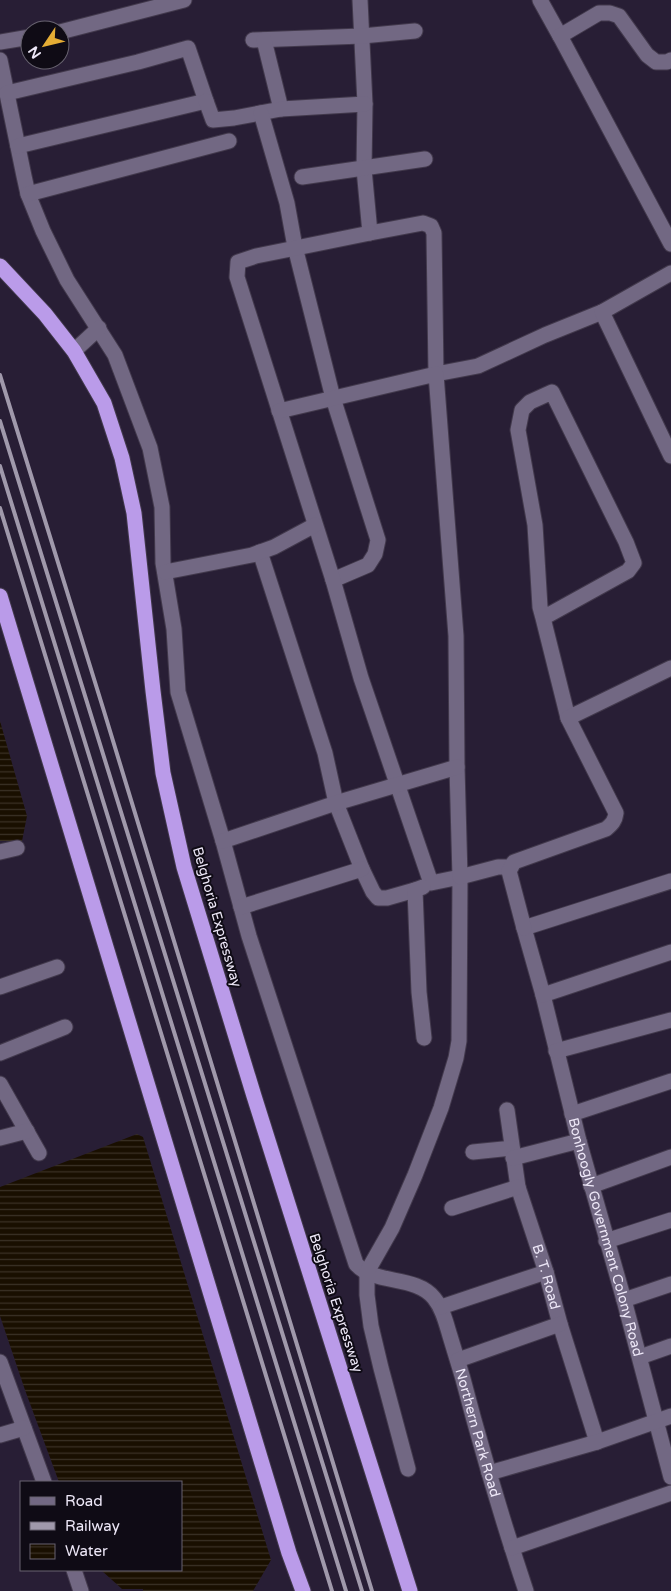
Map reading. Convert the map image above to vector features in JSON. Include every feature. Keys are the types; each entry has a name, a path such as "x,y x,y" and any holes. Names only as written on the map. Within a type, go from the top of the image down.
{"highway":[{"name":"Belghoria Expressway","path":"0,266 45,314 74,351 104,403 124,467 134,513 163,773 184,867 410,1591"},
{"path":"0,596 289,1553 303,1591"}],"street":[{"path":"70,29 184,0"},
{"path":"360,0 366,104 364,169 370,233"},
{"path":"540,0 671,244"},
{"path":"560,36 599,13 610,13 619,16 647,55 656,62 671,60"},
{"path":"281,109 259,40 362,36 415,31"},
{"path":"0,42 20,39"},
{"path":"7,93 138,62 188,48 213,120 281,109 366,104"},
{"path":"0,60 28,194 43,231 67,280 115,355 150,448 162,507 165,572 174,629 178,692 252,944 356,1264 360,1269 371,1274"},
{"path":"18,146 206,101"},
{"path":"261,113 287,203 295,247 333,398 378,540 375,554 368,565 333,580"},
{"path":"28,194 229,141"},
{"path":"302,177 425,159"},
{"path":"408,1469 381,1368 366,1295 371,1274 441,1108 456,1058 459,1041 464,876 457,768 456,636 443,372 434,232 431,226 423,223 256,256 238,262 237,277 362,678 431,883"},
{"path":"279,411 443,372 478,366 545,335 602,312 671,273"},
{"path":"602,312 671,456"},
{"path":"74,351 99,328"},
{"path":"260,552 325,753 336,804 362,869 378,898 387,898 431,883 504,867 606,828 615,819 616,813 568,718 540,608 535,525 518,430 522,410 530,402 552,392 626,542 634,564 628,571 543,618"},
{"path":"165,572 252,555 274,547 315,525"},
{"path":"568,718 671,668"},
{"path":"223,841 336,804 457,768"},
{"path":"0,852 16,848"},
{"name":"Bonhoogly Government Colony Road","path":"504,867 509,872 543,994 579,1141 640,1357 671,1477"},
{"path":"241,907 362,869"},
{"path":"524,928 671,881"},
{"path":"414,890 419,992 424,1038"},
{"path":"543,994 671,952"},
{"path":"0,987 57,967"},
{"path":"556,1052 671,1020"},
{"path":"0,1053 65,1028"},
{"path":"572,1114 671,1081"},
{"path":"0,1084 39,1153"},
{"name":"B. T. Road","path":"507,1110 518,1187 546,1272 560,1324 597,1442"},
{"path":"0,1138 27,1131"},
{"path":"473,1152 513,1153 579,1141"},
{"path":"591,1186 671,1157"},
{"path":"452,1208 518,1187"},
{"path":"606,1241 671,1220"},
{"path":"441,1306 546,1272"},
{"name":"Northern Park Road","path":"371,1274 424,1289 441,1306 489,1473 526,1591"},
{"path":"624,1300 671,1284"},
{"path":"458,1360 560,1324"},
{"path":"640,1357 671,1346"},
{"path":"0,1362 44,1481"},
{"path":"489,1473 597,1442 671,1416"},
{"path":"0,1435 24,1428"},
{"path":"512,1548 671,1493"},
{"path":"74,1571 81,1591"}],"water":[{"path":"0,721 27,816 22,841 0,841"},
{"path":"137,1134 143,1137 271,1560 253,1591 143,1591 143,1589 122,1589 102,1571 182,1571 182,1481 59,1481 0,1316 0,1187"}],"railway":[{"path":"0,375 372,1591"},
{"path":"0,421 362,1591"},
{"path":"0,466 346,1591"},
{"path":"0,508 332,1591"}]}
